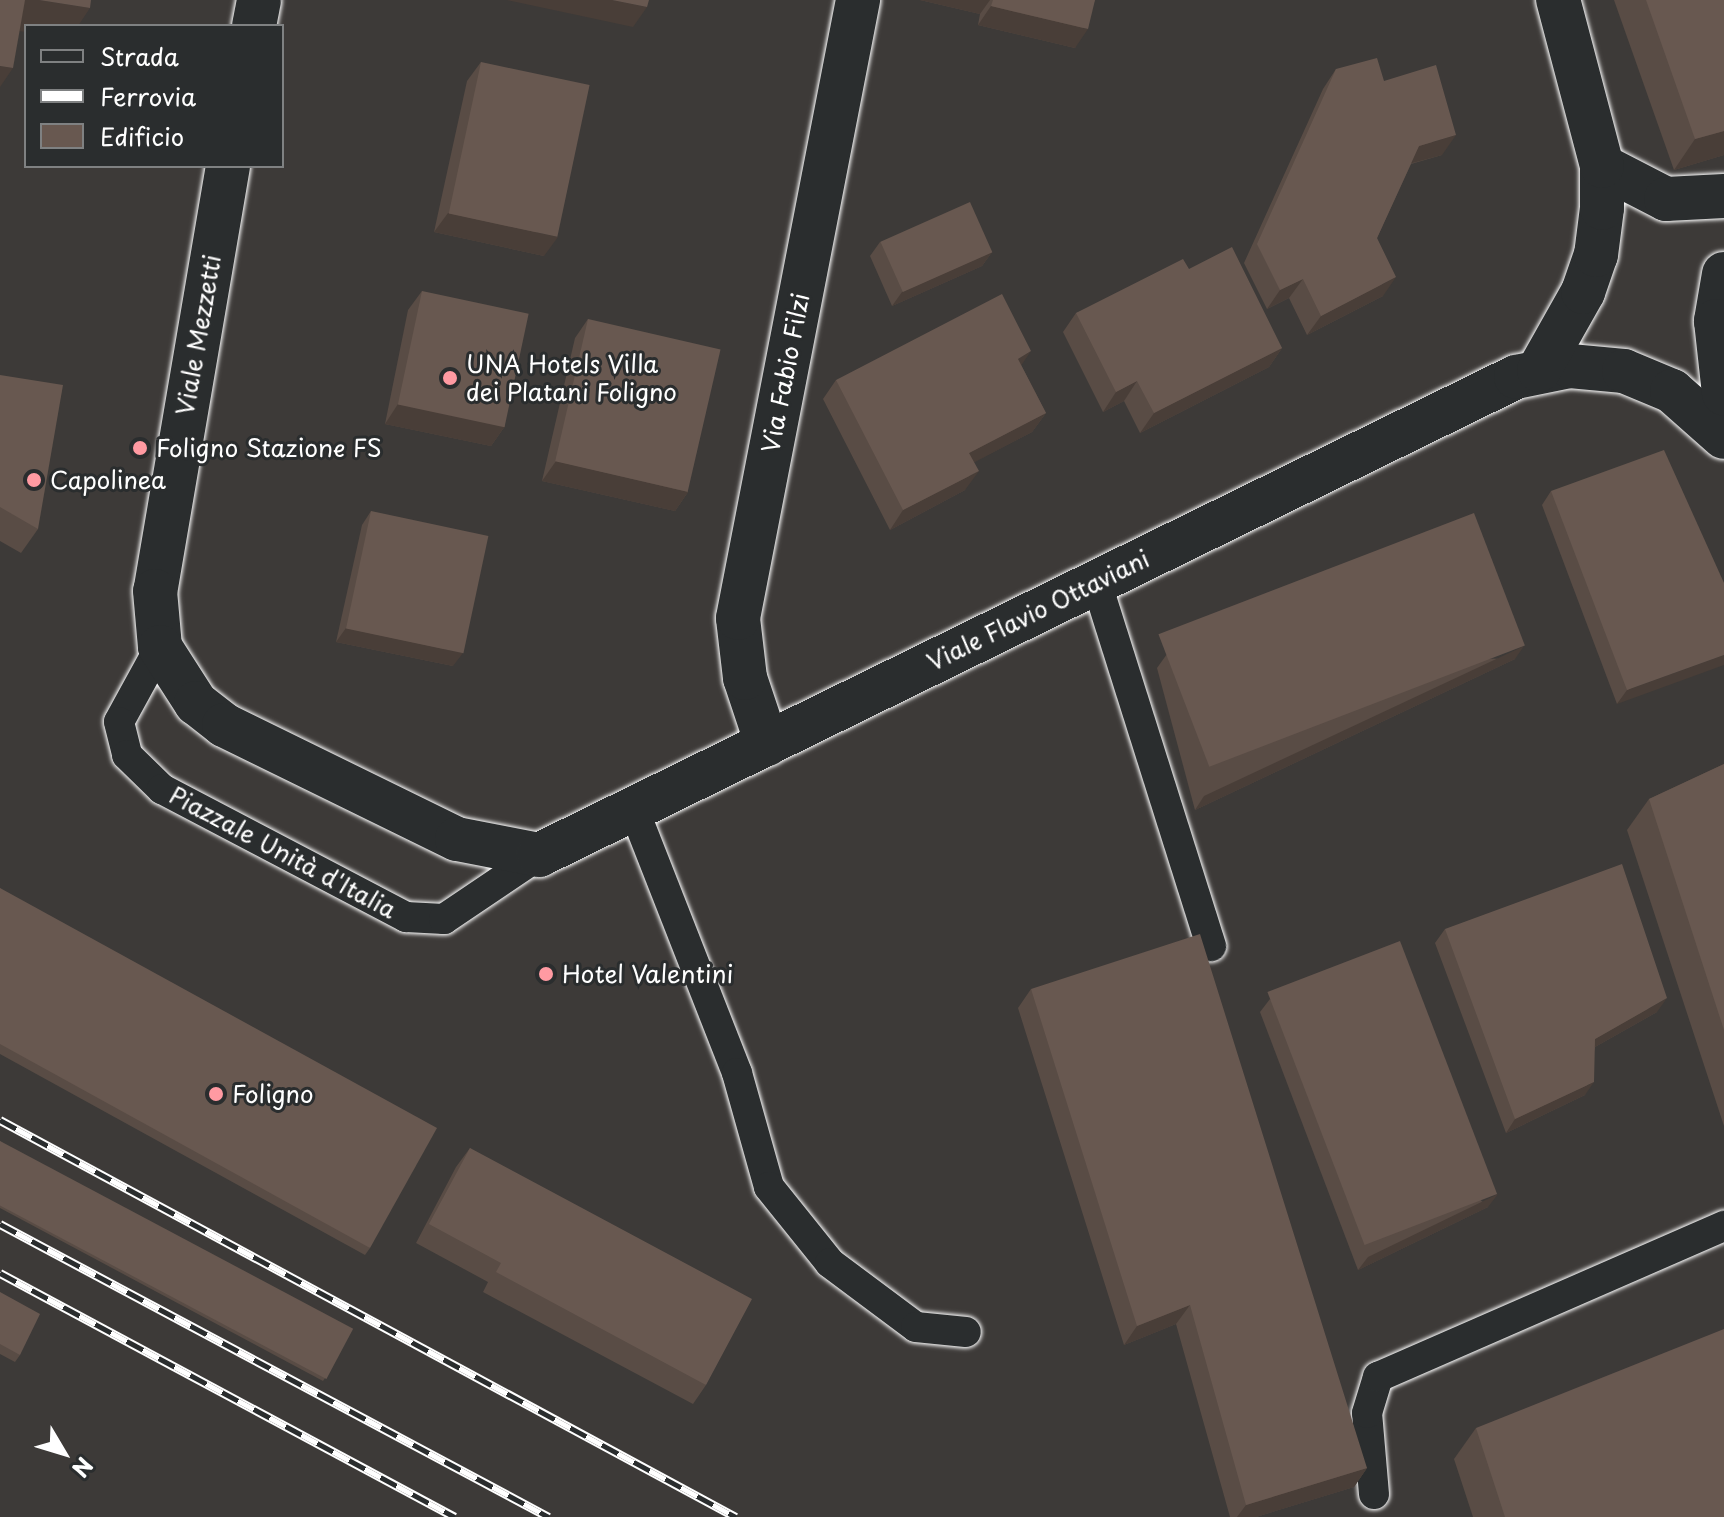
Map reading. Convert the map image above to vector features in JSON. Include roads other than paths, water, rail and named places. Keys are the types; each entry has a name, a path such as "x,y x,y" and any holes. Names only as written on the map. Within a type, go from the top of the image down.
{"main road":[{"path":"254,24 259,0"},
{"name":"Via Fabio Filzi","path":"767,744 745,678 738,618 858,0"},
{"path":"1539,370 1583,292 1596,255 1602,166 1558,0"},
{"path":"1602,166 1666,199 1724,196"},
{"name":"Viale Mezzetti","path":"160,647 155,591 228,168"},
{"path":"1724,274 1716,321 1724,394"},
{"name":"Viale Flavio Ottaviani","path":"539,855 1450,405 1539,370 1599,367 1646,378 1690,404 1724,437"},
{"path":"160,647 196,703 224,725 457,839 539,855"}],"lane":[{"path":"1096,581 1211,946"},
{"name":"Piazzale Unità d'Italia","path":"160,647 119,722 127,755 162,789 406,917 444,919 539,855"},
{"path":"634,810 737,1073 769,1187 830,1263 916,1327 966,1332"},
{"path":"1374,1494 1367,1413 1378,1377 1724,1226"}],"railway":[{"path":"0,1120 736,1517"},
{"path":"0,1224 549,1517"},
{"path":"0,1273 455,1517"}],"place":[{"name":"UNA Hotels Villa dei Platani Foligno","path":"450,378"},
{"name":"Foligno Stazione FS","path":"140,448"},
{"name":"Capolinea","path":"34,480"},
{"name":"Hotel Valentini","path":"546,974"},
{"name":"Foligno","path":"216,1094"}]}
